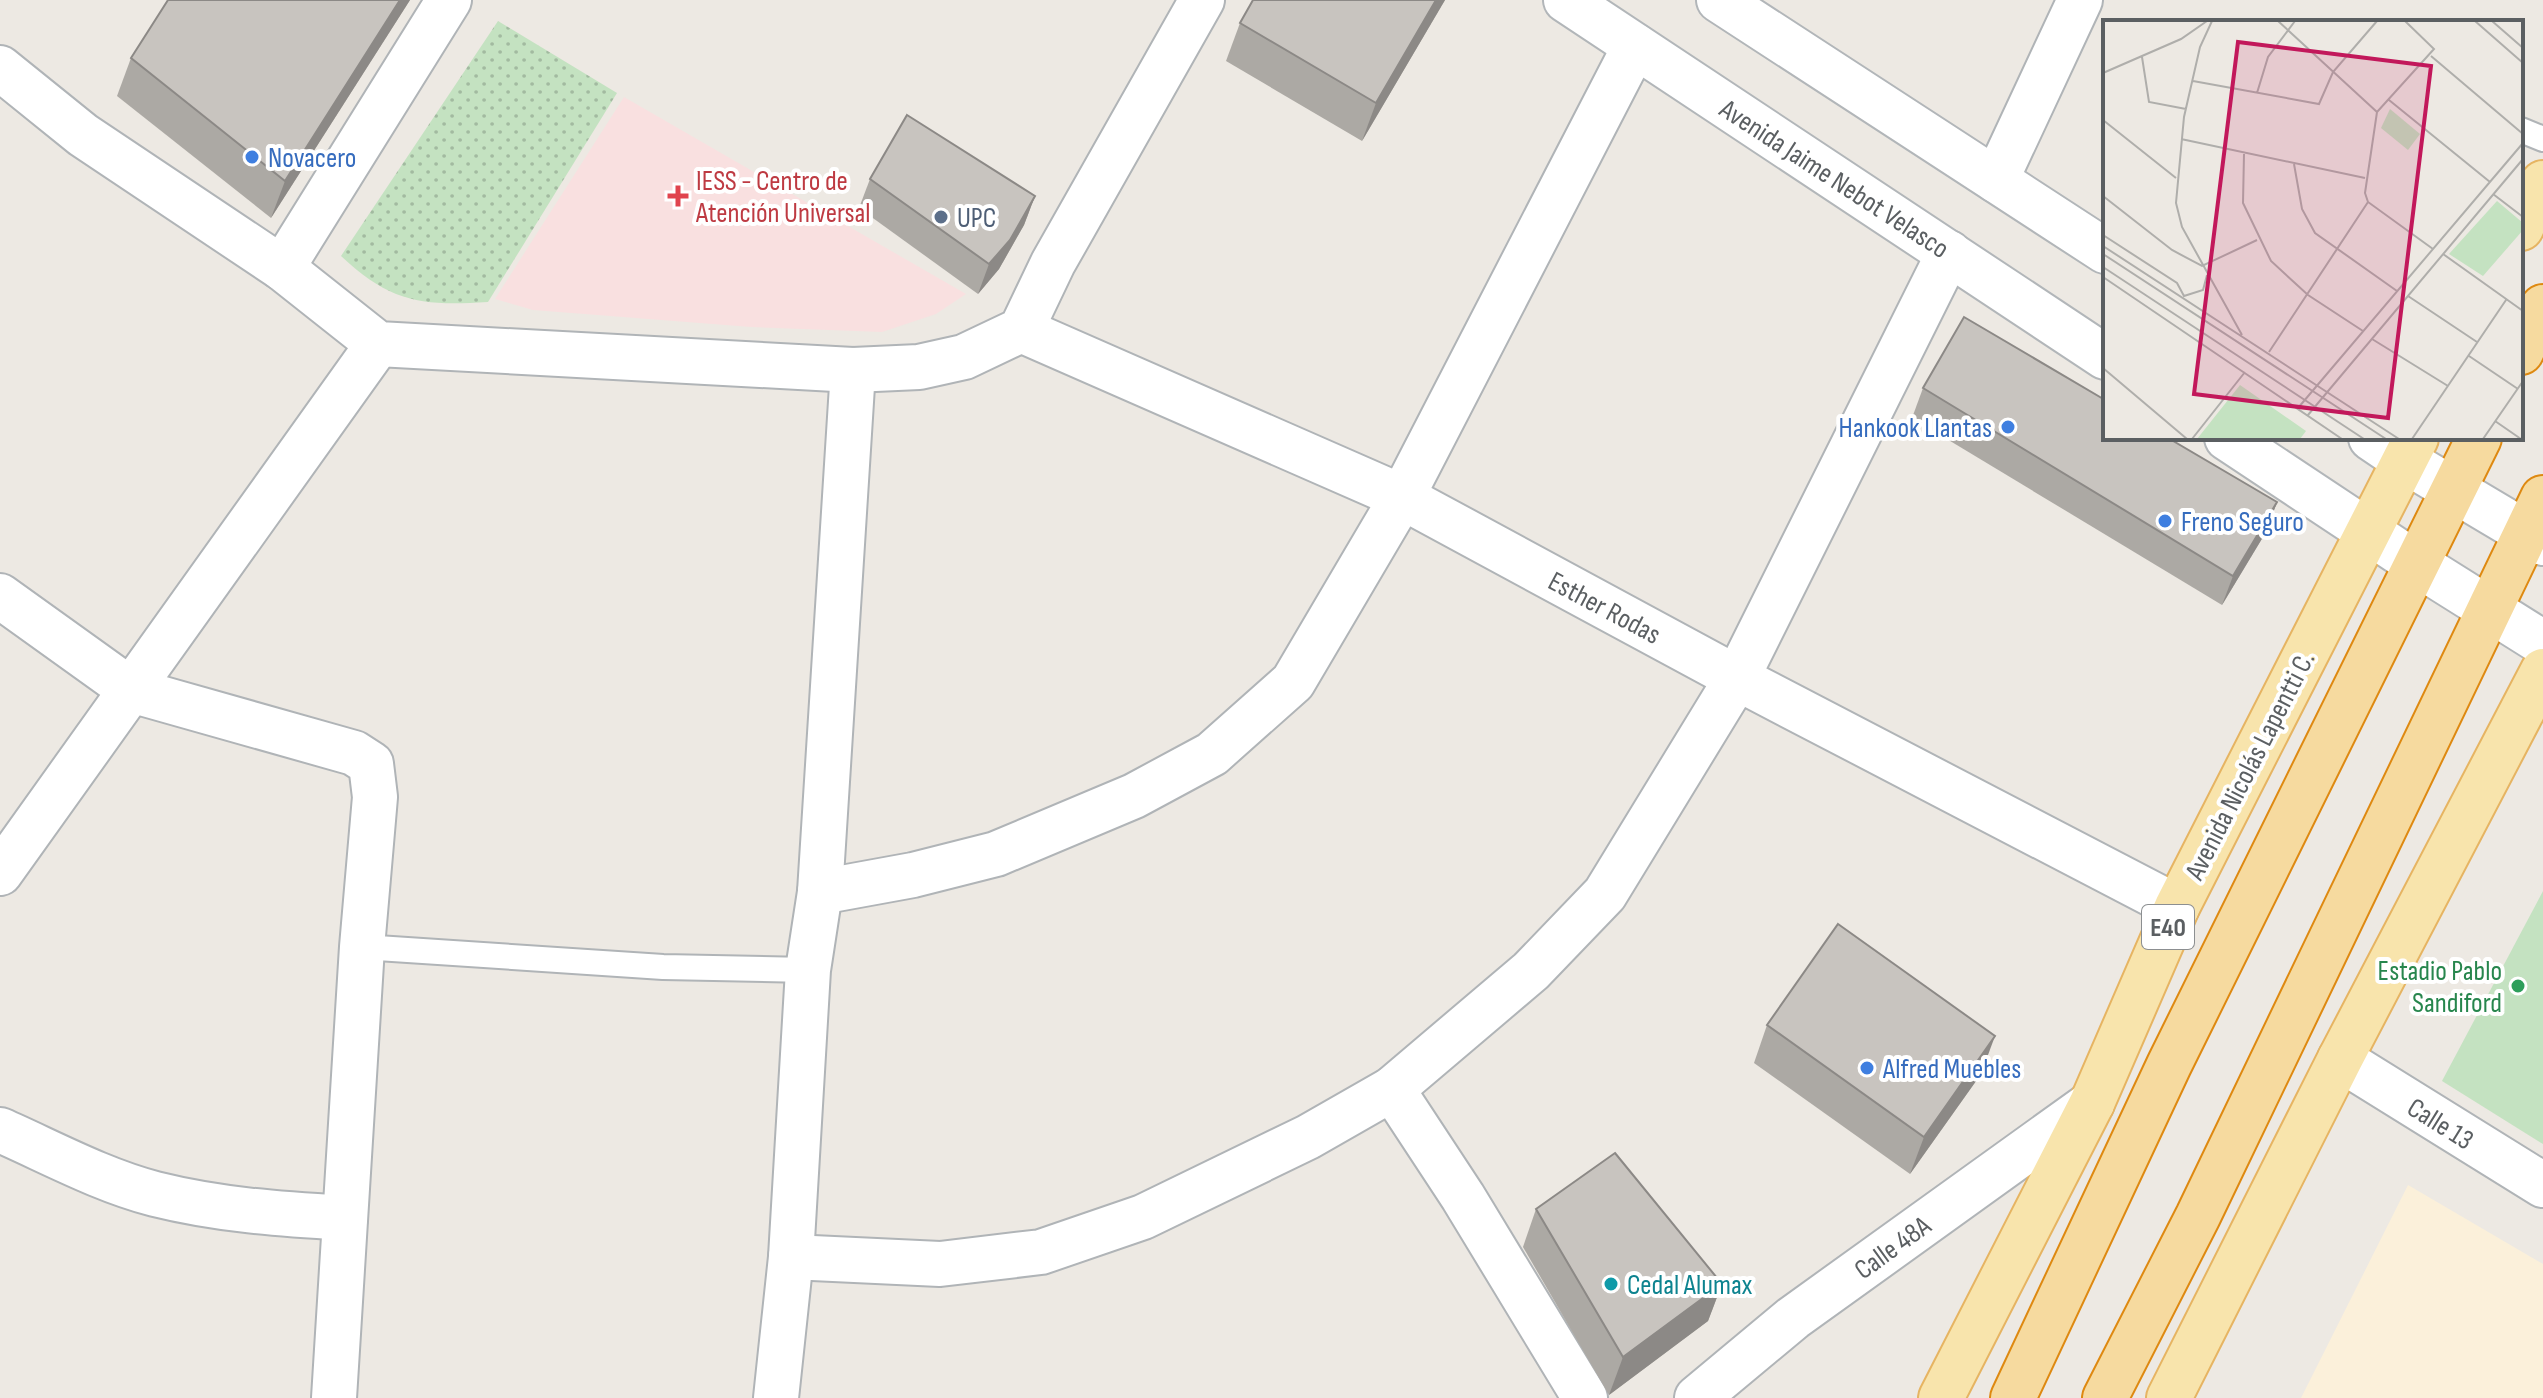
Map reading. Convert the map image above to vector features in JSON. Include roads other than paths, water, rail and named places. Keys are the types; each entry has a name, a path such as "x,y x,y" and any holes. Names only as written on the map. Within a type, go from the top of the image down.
{"highway":[{"path":"2523,348 2543,307"},
{"name":"E40","path":"2013,1398 2169,1065 2478,440"},
{"path":"2105,1398 2198,1216 2489,610 2537,525"}],"main road":[{"path":"2523,224 2543,183"},
{"name":"Avenida Nicolás Lapentti C.","path":"1941,1398 2092,1103 2177,907 2369,532 2397,446"},
{"path":"2169,1398 2340,1059 2543,671"}],"street":[{"path":"282,268 449,0"},
{"path":"0,68 83,135 282,268 378,344 853,370 919,367 964,357 1021,330 1053,263 1202,0"},
{"name":"Avenida Jaime Nebot Velasco","path":"1566,0 2103,356"},
{"path":"1719,0 1764,11 1996,180 2103,250"},
{"path":"1996,180 2080,0"},
{"path":"820,892 913,875 996,854 1134,796 1212,754 1293,682 1402,497 1635,46"},
{"path":"791,1257 940,1264 1041,1252 1143,1217 1308,1137 1392,1089 1531,971 1605,894 1737,678 1949,253"},
{"name":"Esther Rodas","path":"1021,330 1402,497 1737,678 2177,907"},
{"path":"0,873 378,344"},
{"path":"776,1398 791,1257 808,970 820,892 853,370"},
{"path":"2230,440 2543,643"},
{"path":"2397,446 2454,490 2537,525"},
{"path":"0,596 131,690 354,753 371,764 375,797 362,947 334,1398"},
{"name":"Calle 13","path":"2340,1059 2543,1185"},
{"path":"1392,1089 1463,1197 1585,1398"},
{"name":"Calle 48A","path":"1697,1398 1793,1318 2092,1103"},
{"path":"0,1130 79,1166 152,1193 240,1211 345,1218"}],"lane":[{"path":"2523,131 2543,139"},
{"path":"362,947 663,967 808,970"}],"place":[{"name":"Novacero","path":"252,157"},
{"name":"IESS - Centro de Atención Universal","path":"678,196"},
{"name":"UPC","path":"941,217"},
{"name":"Hankook Llantas","path":"2008,427"},
{"name":"Freno Seguro","path":"2165,521"},
{"name":"Estadio Pablo Sandiford","path":"2518,986"},
{"name":"Alfred Muebles","path":"1867,1068"},
{"name":"Cedal Alumax","path":"1611,1284"}]}
